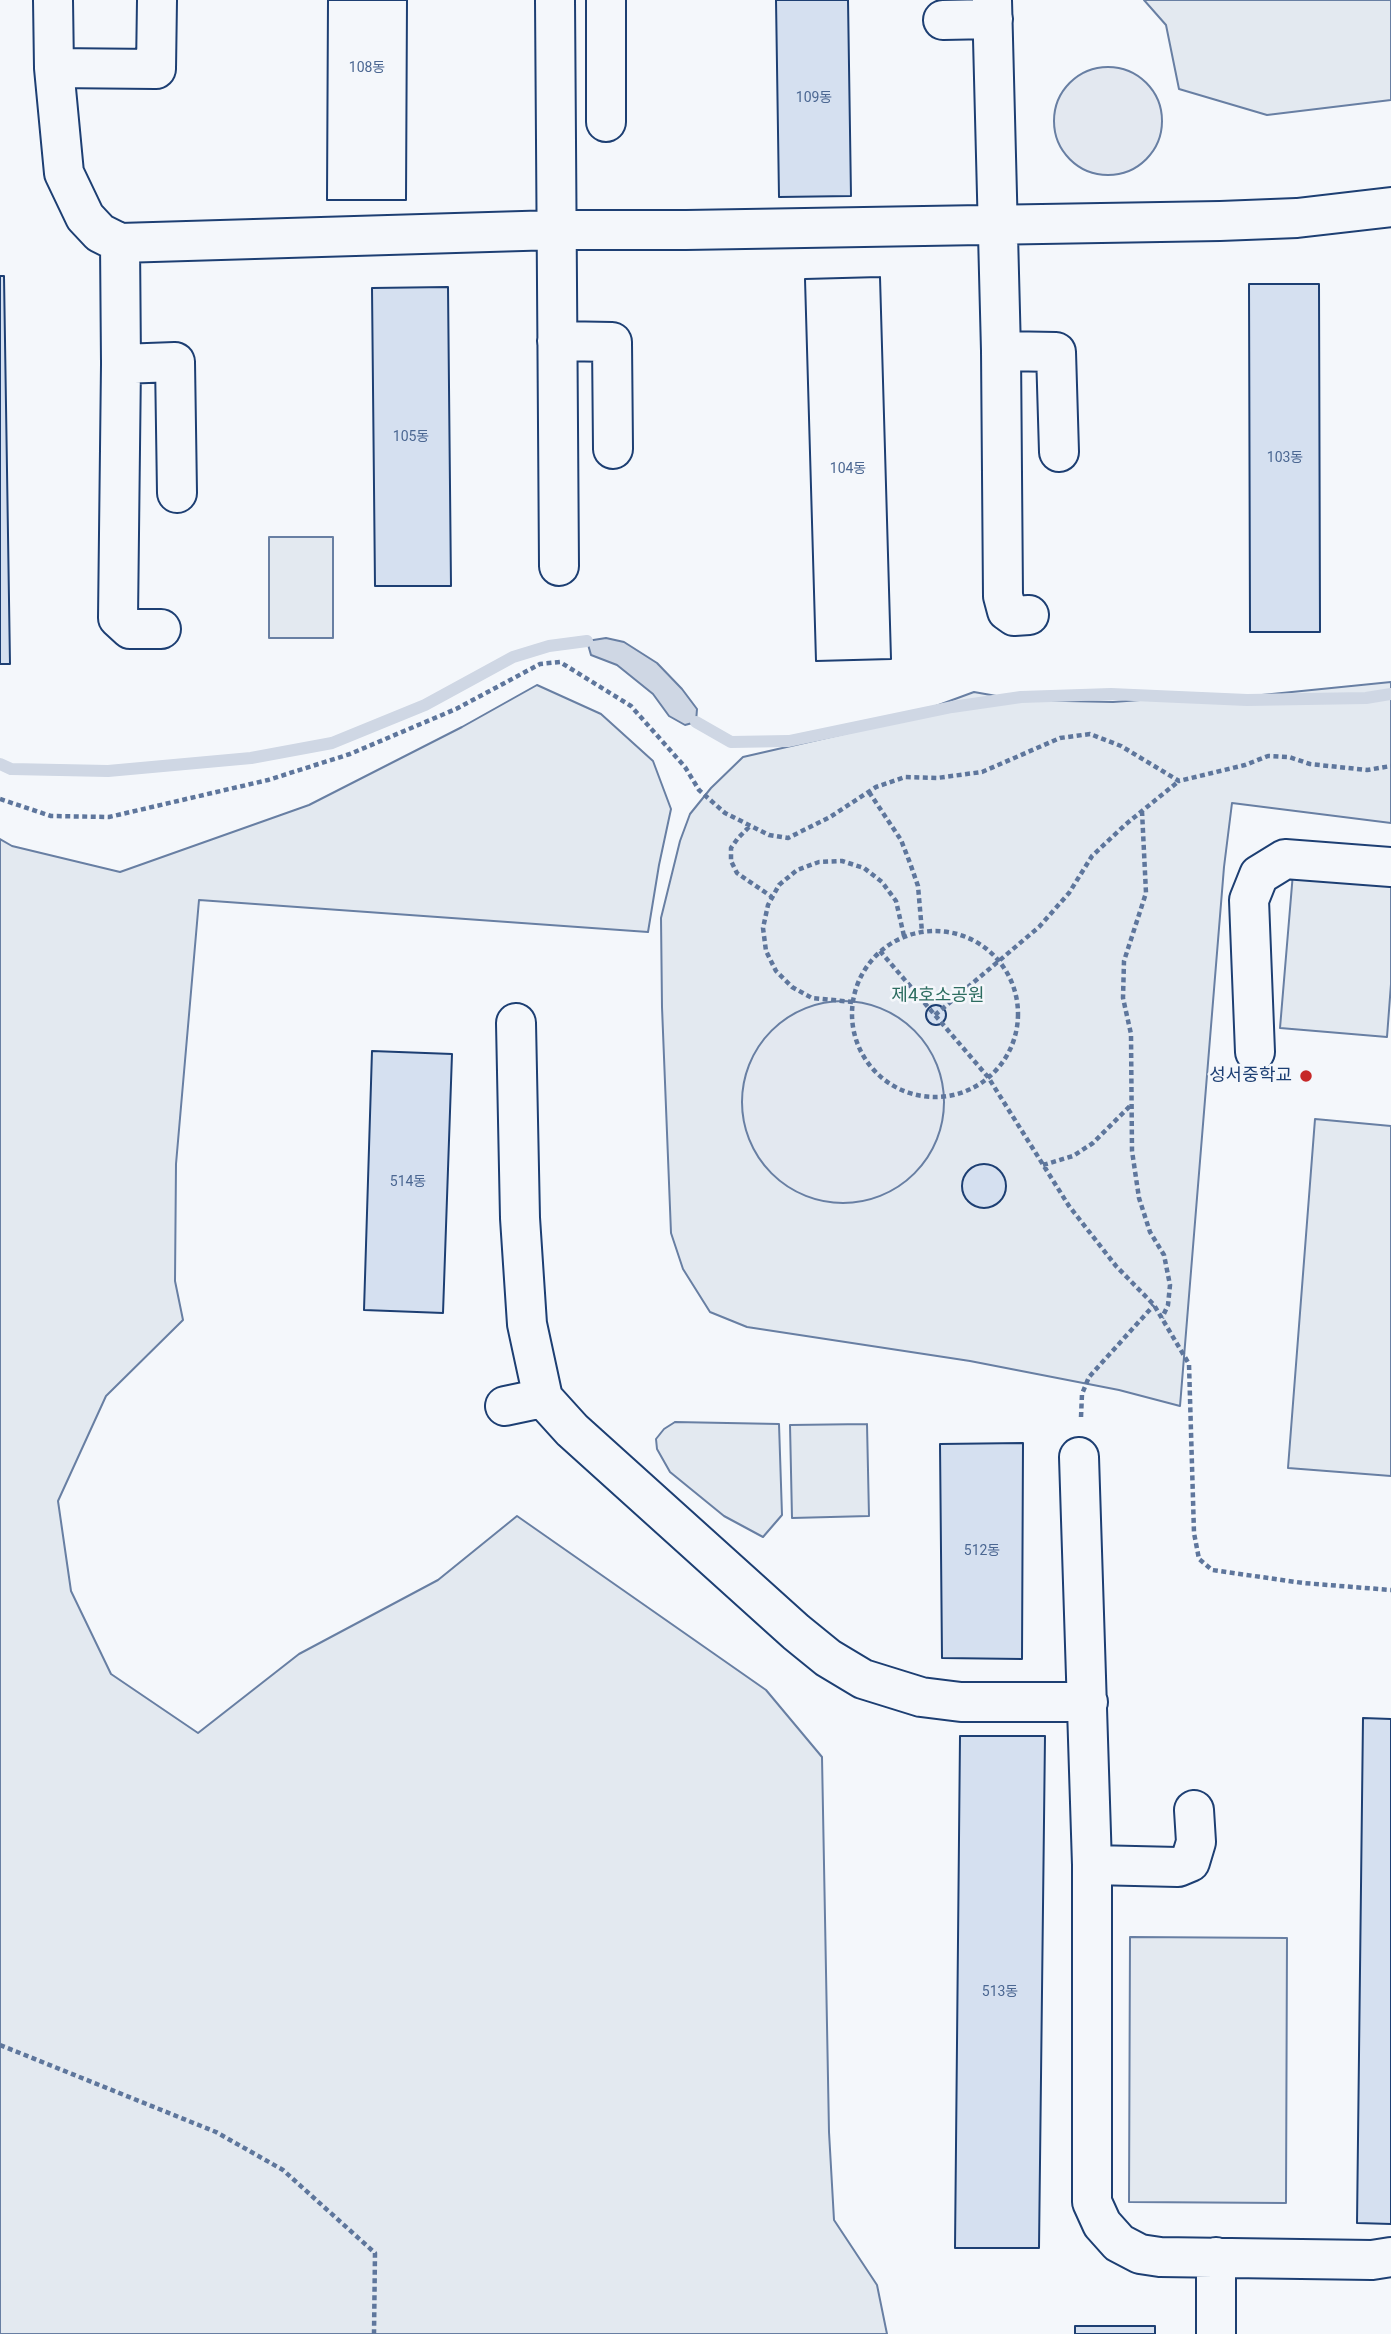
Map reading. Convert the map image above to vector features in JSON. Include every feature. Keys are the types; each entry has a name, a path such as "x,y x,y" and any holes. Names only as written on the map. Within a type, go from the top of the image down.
{"lane":[{"path":"53,0 54,68 64,173 85,216 100,233 120,243 555,230 1073,224 1297,218 1391,207"},
{"path":"54,68 156,69 157,0"},
{"path":"555,0 559,566"},
{"path":"606,0 606,122"},
{"path":"943,20 993,10 1001,351 1003,596 1007,611 1014,616 1029,615"},
{"path":"120,243 118,618 130,629 161,629"},
{"path":"557,341 612,342 613,449"},
{"path":"1001,351 1056,352 1059,452"},
{"path":"121,364 175,362 177,493"},
{"path":"1255,1052 1249,900 1259,875 1285,859 1391,867"},
{"path":"516,1023 520,1218 527,1324 543,1398 572,1430 796,1632 828,1658 863,1679 922,1697 961,1702 1088,1702"},
{"path":"505,1406 543,1398"},
{"path":"1079,1457 1092,1865 1092,2202 1102,2224 1119,2243 1140,2253 1160,2257 1372,2260 1391,2257"},
{"path":"1092,1865 1178,1867 1190,1862 1196,1842 1194,1810"},
{"path":"1216,2257 1216,2334"}],"path":[{"path":"0,799 51,816 109,817 268,780 350,754 456,709 540,664 559,662 631,706 685,767 699,790 725,813 769,835 788,838 810,828 869,792 905,777 937,778 982,772 1060,738 1090,734 1121,746 1179,781"},
{"path":"935,1015 1039,927 1069,893 1092,856 1179,781 1245,765 1268,756 1367,770 1391,766"},
{"path":"869,792 901,840 910,863 918,886 922,932"},
{"path":"1142,811 1146,893 1124,961 1123,998 1131,1034 1132,1151 1139,1198 1150,1232 1164,1255 1170,1286 1168,1305 1162,1318"},
{"path":"749,827 731,848 731,861 737,873 772,897"},
{"path":"853,1002 812,998 792,988 776,971 765,951 763,928 768,905 779,886 797,870 819,862 842,861 864,868 883,882 896,901 904,936"},
{"path":"922,932 954,932 980,943 999,960 1014,986 1018,1013 1014,1041 1000,1066 980,1084 956,1095 929,1097 902,1091 880,1076 862,1055 853,1029 853,1002 861,976 880,951 904,936 922,932"},
{"path":"880,951 988,1077 1069,1206 1116,1266 1154,1305 1189,1364 1194,1533 1199,1559 1212,1570 1303,1583 1391,1590"},
{"path":"1043,1165 1073,1156 1093,1143 1132,1104"},
{"path":"1082,1394 1088,1377 1154,1305"},
{"path":"0,2045 216,2132 283,2170 375,2253 374,2334"}],"green space":[{"path":"1144,0 1391,0 1391,100 1267,115 1179,89 1166,25"},
{"path":"269,537 333,537 333,638 269,638"},
{"name":"제4호소공원","path":"1391,682 1391,823 1232,803 1224,867 1180,1406 1119,1390 970,1361 747,1327 710,1312 683,1269 671,1233 661,918 680,841 690,814 711,788 743,757 887,724 974,692 1019,700 1113,702 1252,696"},
{"path":"537,685 601,714 653,761 671,809 648,932 199,900 176,1164 175,1281 183,1320 106,1396 58,1501 71,1591 111,1674 198,1733 299,1654 438,1580 517,1516 766,1690 822,1757 829,2132 834,2220 877,2285 887,2334 0,2334 0,839 12,846 120,872 309,805 462,727"},
{"path":"1293,873 1391,881 1391,984 1387,1037 1280,1028"},
{"path":"1315,1119 1391,1126 1391,1476 1288,1468"},
{"path":"675,1422 779,1424 782,1515 763,1537 724,1516 670,1472 657,1449 656,1439 664,1429"},
{"path":"867,1424 869,1516 792,1518 790,1425"},
{"path":"1130,1937 1287,1938 1286,2203 1129,2202"}],"shaded area":[{"path":"1108,67 1129,71 1146,83 1158,100 1162,121 1158,142 1146,159 1129,171 1108,175 1087,171 1070,159 1058,142 1054,121 1058,100 1070,83 1087,71"},
{"path":"606,638 624,642 657,663 697,709 696,722 685,725 669,716 653,694 617,665 591,655 587,641"},
{"path":"843,1001 863,1002 882,1008 915,1030 937,1063 943,1082 943,1122 937,1141 915,1174 882,1196 863,1202 843,1203 823,1202 804,1196 771,1174 749,1141 743,1122 742,1102 743,1082 749,1063 771,1030 804,1008 823,1002"}],"building":[{"path":"328,0 407,0 406,200 327,200"},
{"path":"328,0 407,0 406,200 327,200"},
{"path":"776,0 848,0 851,196 779,197"},
{"path":"0,276 4,276 10,664 0,664"},
{"path":"880,277 891,659 816,661 805,279"},
{"path":"880,277 891,659 816,661 805,279"},
{"path":"1249,284 1319,284 1320,632 1250,632"},
{"path":"448,287 451,586 375,586 372,288"},
{"path":"936,1005 943,1008 946,1015 943,1022 936,1025 929,1022 926,1015 929,1008"},
{"path":"372,1051 452,1054 443,1313 364,1310"},
{"path":"984,1164 1000,1170 1006,1186 1000,1202 984,1208 968,1202 962,1186 968,1170"},
{"path":"1023,1443 1022,1659 942,1658 940,1444"},
{"path":"1363,1718 1391,1719 1391,2224 1357,2223"},
{"path":"960,1736 1045,1736 1039,2248 955,2248"},
{"path":"1075,2326 1155,2326 1155,2334 1075,2334"}],"waterway":[{"path":"0,764 11,769 108,771 251,758 332,743 425,705 513,657 549,646 587,641"},
{"path":"696,722 731,742 789,741 952,707 1021,697 1111,694 1247,700 1366,698 1391,694"}],"place":[{"name":"성서중학교","path":"1306,1076"}]}
